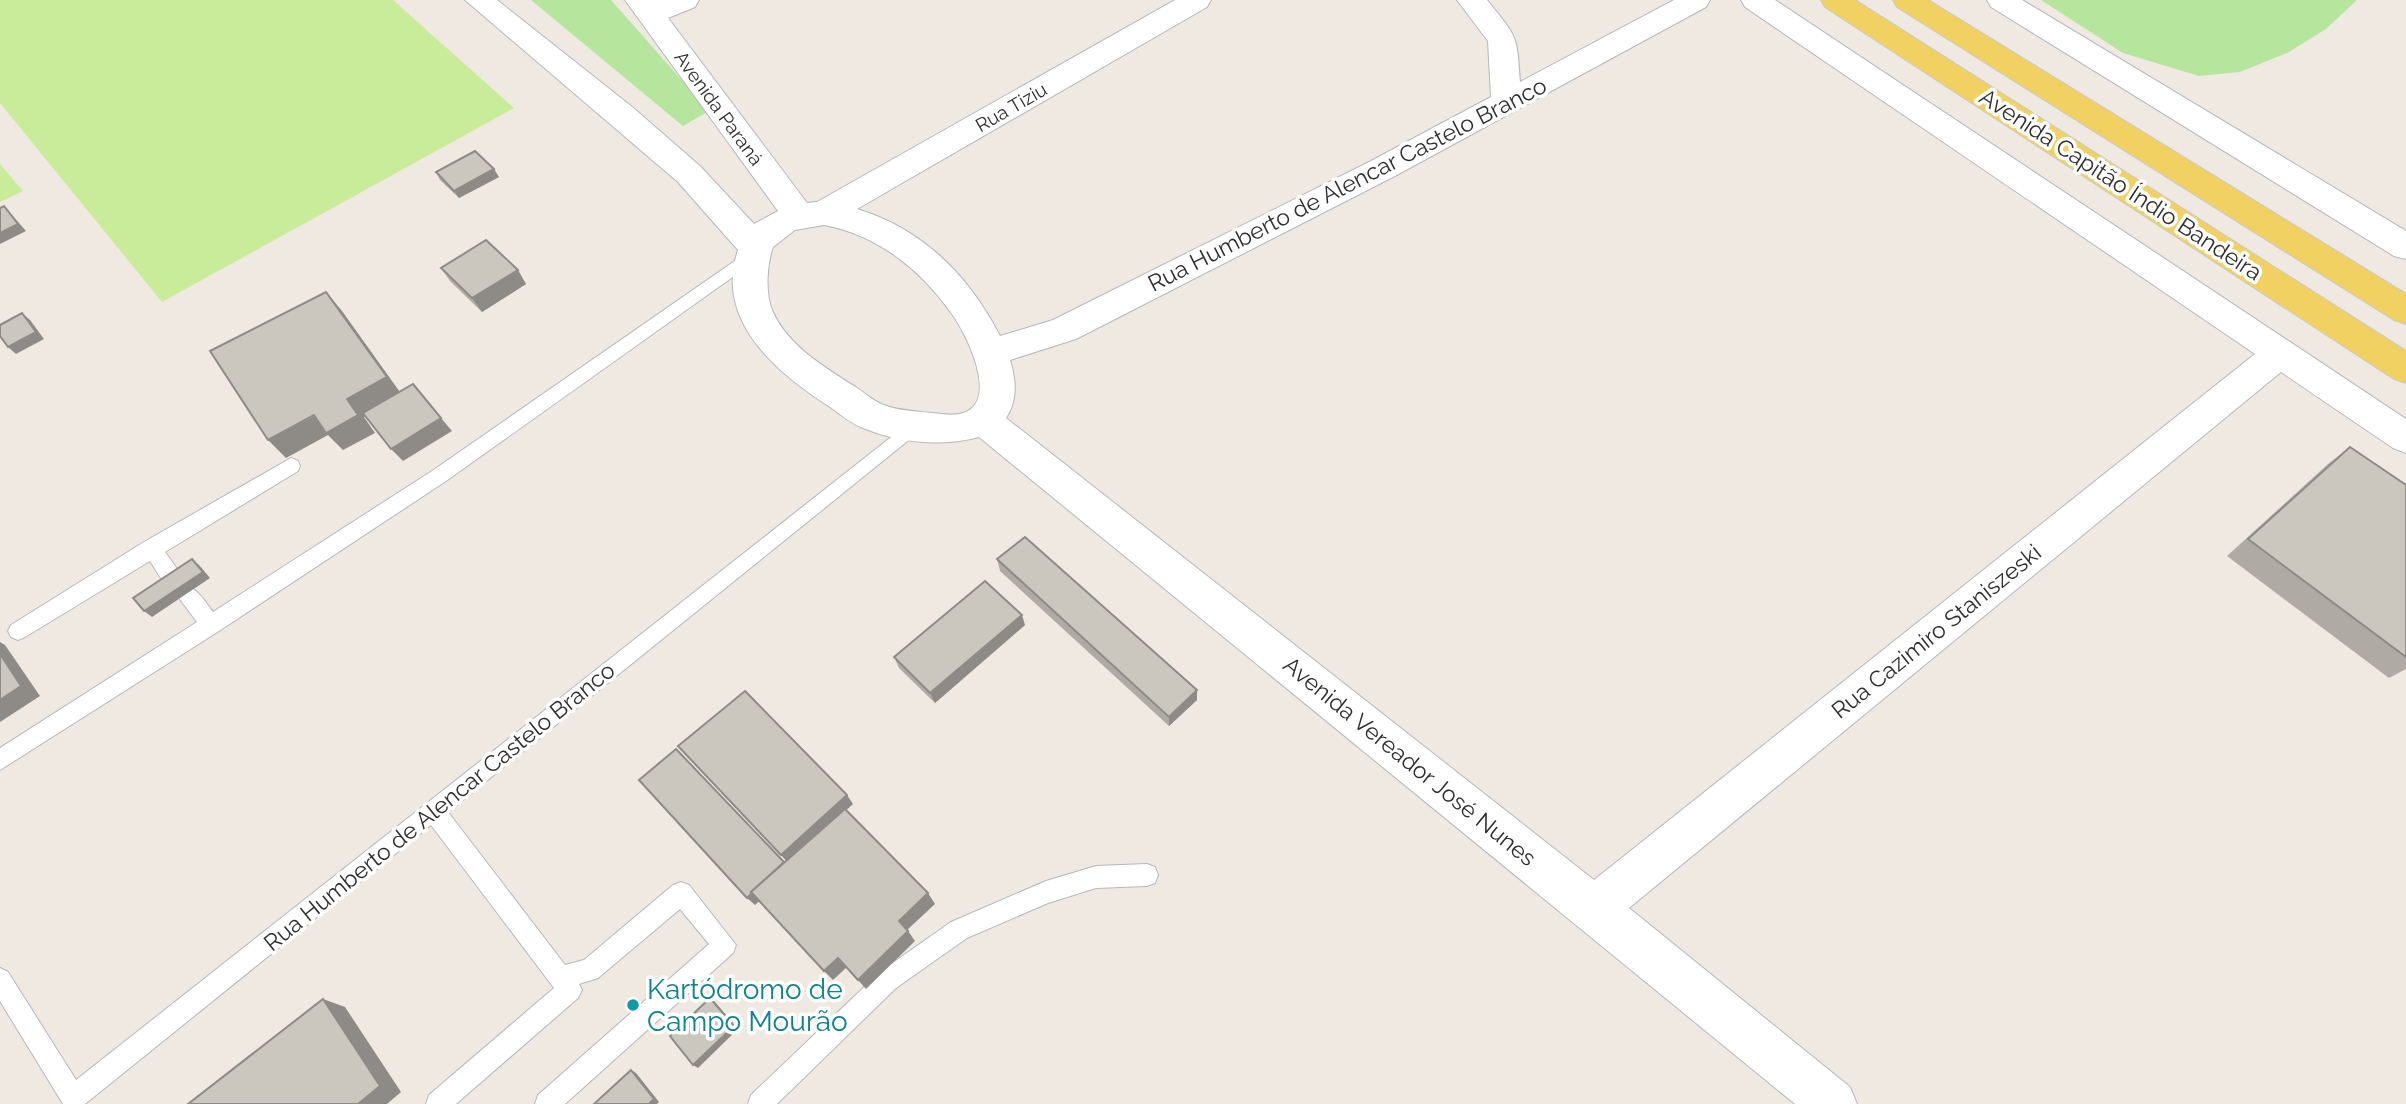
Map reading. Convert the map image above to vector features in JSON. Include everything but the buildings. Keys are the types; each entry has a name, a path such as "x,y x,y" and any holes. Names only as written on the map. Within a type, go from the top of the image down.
{"main road":[{"name":"Avenida Capitão Índio Bandeira","path":"1835,0 2406,369"},
{"name":"Avenida Capitão Índio Bandeira","path":"1907,0 2406,311"}],"street":[{"path":"479,0 620,113 689,174 753,250"},
{"path":"645,7 685,0"},
{"name":"Rua Tiziu","path":"803,216 1197,0"},
{"path":"1471,0 1503,39 1506,102"},
{"name":"Rua Humberto de Alencar Castelo Branco","path":"992,352 1064,330 1369,176 1696,0"},
{"path":"1755,0 2406,438"},
{"path":"2001,0 2406,247"},
{"name":"Avenida Paraná","path":"645,7 803,216"},
{"path":"689,174 803,216 867,222 927,262 955,290 982,327 992,352 998,377 997,400 984,421 963,429 931,432 874,418 795,366 772,340 753,307 753,250 762,235 803,216"},
{"name":"Rua Cazimiro Staniszeski","path":"1594,908 2279,354"},
{"name":"Avenida Vereador José Nunes","path":"984,421 1594,908 1833,1104"}],"lane":[{"path":"0,760 439,476 753,250"},
{"name":"Rua Humberto de Alencar Castelo Branco","path":"0,979 69,1101 914,426"},
{"path":"18,631 151,548 291,466"},
{"path":"151,548 212,625"},
{"path":"433,810 569,990 438,1104"},
{"path":"760,1104 888,980 959,930 1046,892 1083,880 1147,875"},
{"path":"547,1104 725,945 681,893 590,970 560,978"}],"green space":[{"path":"0,0 393,0 514,108 162,302 0,103"},
{"path":"531,0 611,0 709,111 683,126"},
{"path":"2041,0 2357,0 2326,29 2289,52 2240,72 2199,76 2123,53"},
{"path":"0,164 23,191 0,202"}],"place":[{"name":"Kartódromo de Campo Mourão","path":"633,1005"}]}
